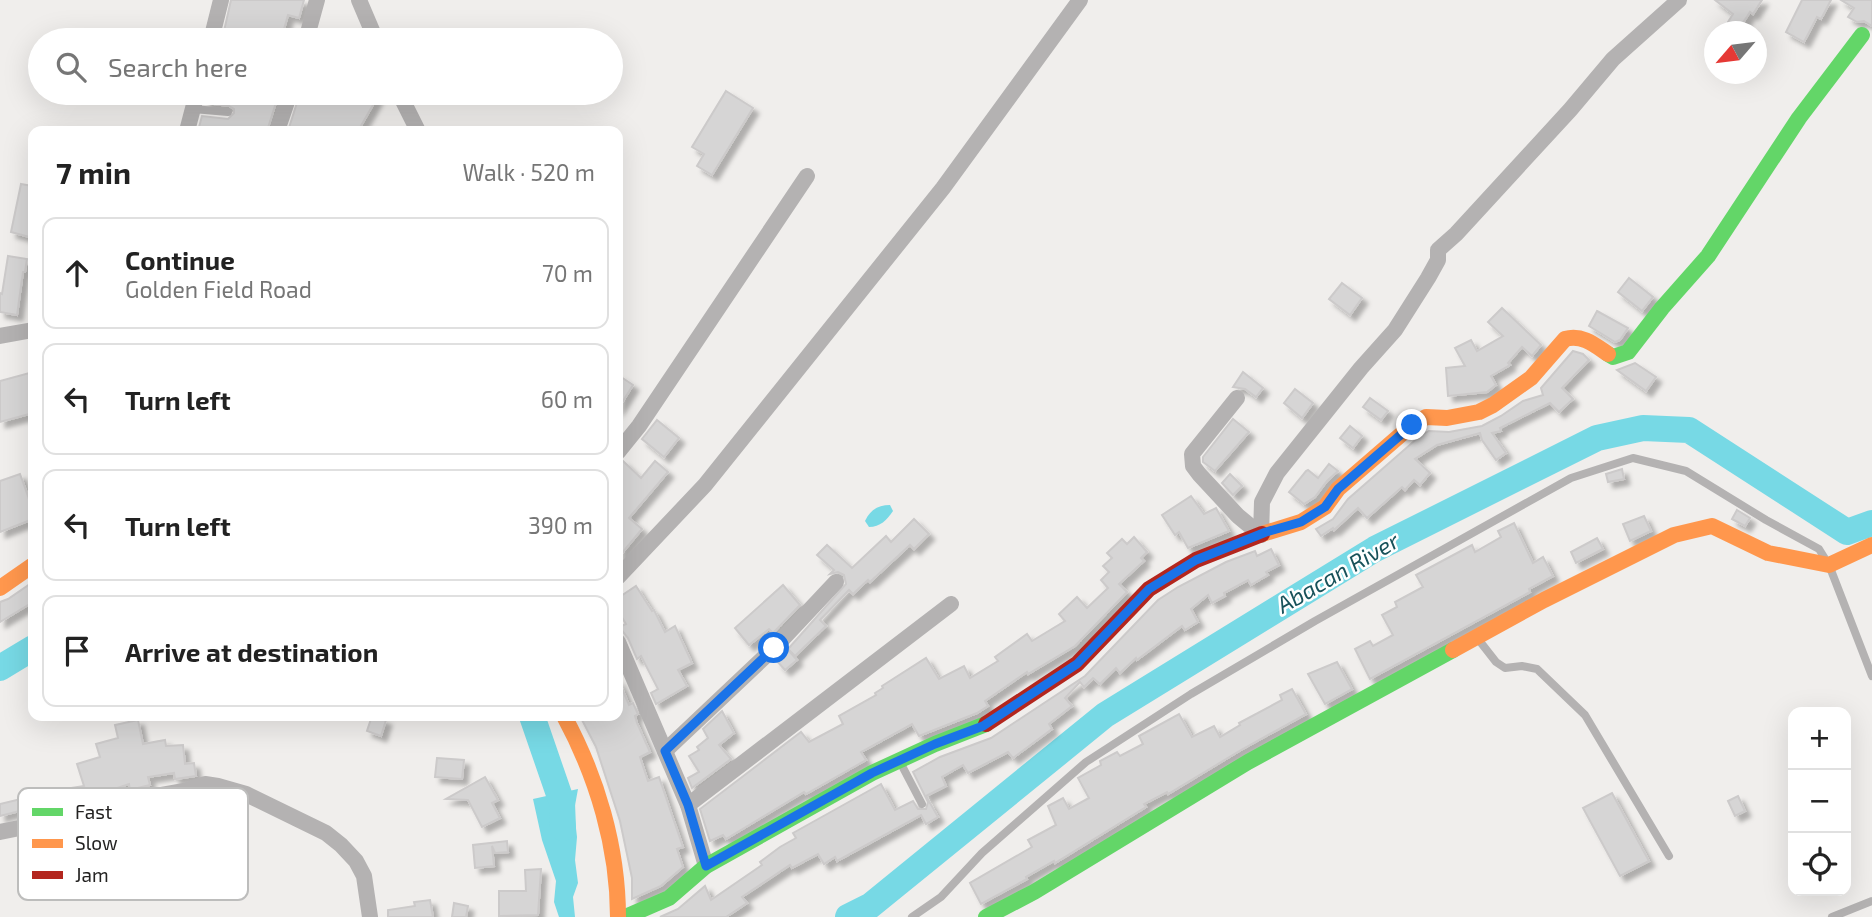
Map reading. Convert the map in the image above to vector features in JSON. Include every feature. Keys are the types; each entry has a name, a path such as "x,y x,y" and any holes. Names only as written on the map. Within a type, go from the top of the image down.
{"street":[{"path":"214,28 221,0"},
{"path":"309,28 317,0"},
{"path":"359,0 371,28"},
{"path":"623,572 705,485 943,188 1080,0"},
{"path":"1261,535 1262,502 1277,472 1395,330 1438,260 1438,250 1561,120 1613,59 1678,0"},
{"path":"625,917 669,898 706,866 872,773 983,726 1077,664 1149,589 1196,560 1301,522 1325,507 1338,489 1390,443 1426,417 1447,418 1479,412 1507,397 1531,378 1565,339 1571,336 1578,336 1613,356 1628,352 1708,256 1799,118 1862,35"},
{"path":"188,126 194,105"},
{"path":"280,126 286,105"},
{"path":"405,105 416,126"},
{"path":"623,446 807,176"},
{"path":"0,337 28,331"},
{"path":"1237,398 1192,454 1193,466 1238,516 1261,535"},
{"path":"986,917 1044,886 1248,762 1544,600 1674,535 1712,526 1768,553 1829,565 1872,545"},
{"path":"0,588 28,568"},
{"path":"665,751 774,648 836,582"},
{"path":"688,805 951,604"},
{"path":"623,654 688,805 706,866"},
{"path":"567,721 583,751 607,825 618,881 618,917"},
{"path":"193,788 205,784 225,788"},
{"path":"248,795 326,833 341,845 356,861 364,876 370,917"},
{"path":"0,832 18,828"}],"lane":[{"path":"207,105 228,112"},
{"path":"912,917 941,897 982,853 1086,762 1191,694 1315,621 1571,478 1633,458 1686,471 1819,550 1829,565 1872,676"},
{"path":"1476,637 1496,662 1505,668 1522,666 1537,669 1585,715 1669,856"},
{"path":"899,760 922,804"},
{"path":"1832,917 1872,901"}],"water":[{"path":"890,505 893,511 886,520 877,526 869,527 865,521 869,514 878,507"},
{"path":"578,789 574,811 578,883 573,897 575,917 559,917 554,902 556,881 542,840 533,799"}],"building":[{"path":"231,0 304,0 299,18 288,15 284,28 225,28"},
{"path":"1715,0 1762,0 1753,14 1750,12 1744,21 1729,21 1733,14"},
{"path":"1802,0 1831,0 1821,19 1817,17 1804,42 1786,32"},
{"path":"1841,0 1872,0 1872,26 1848,17 1854,8"},
{"path":"726,91 753,108 712,175 697,166 704,154 692,147"},
{"path":"221,105 275,105 269,126 199,126 202,116 228,119 234,113 234,109"},
{"path":"296,105 373,105 361,126 290,126"},
{"path":"21,184 28,185 28,237 11,232"},
{"path":"8,256 27,259 17,315 0,312 0,293 2,294"},
{"path":"1629,278 1653,297 1642,311 1618,292"},
{"path":"1342,283 1362,298 1350,315 1329,299"},
{"path":"1502,308 1541,345 1532,356 1522,347 1508,363 1510,365 1491,376 1496,385 1487,392 1448,396 1446,368 1465,366 1455,348 1471,340 1477,351 1503,336 1488,322"},
{"path":"1597,311 1628,328 1620,340 1615,342 1589,326"},
{"path":"1573,351 1583,354 1589,360 1562,388 1573,399 1559,412 1550,403 1500,428 1501,431 1492,433 1506,453 1496,460 1480,433 1437,445 1415,459 1430,473 1420,485 1414,480 1405,490 1402,487 1367,518 1358,508 1334,530 1333,528 1321,536 1316,529 1333,519 1348,499 1420,436 1429,431 1449,432 1482,426 1523,401 1543,395 1541,388"},
{"path":"1635,363 1656,377 1646,391 1617,370"},
{"path":"1243,372 1263,388 1256,397 1245,389 1233,387"},
{"path":"28,373 28,414 0,422 0,381"},
{"path":"623,378 633,385 623,401"},
{"path":"1295,389 1313,403 1302,418 1284,403"},
{"path":"1370,398 1388,411 1381,420 1363,407"},
{"path":"1233,419 1249,432 1215,471 1203,462 1203,457"},
{"path":"657,420 679,438 664,457 642,439"},
{"path":"1350,426 1362,436 1353,448 1340,438"},
{"path":"623,461 641,478 655,461 668,472 629,518 642,529 623,552"},
{"path":"1329,464 1338,471 1315,497 1304,504 1289,492 1306,471 1318,478"},
{"path":"1622,469 1624,479 1608,482 1606,474"},
{"path":"20,474 28,496 28,521 0,532 0,481"},
{"path":"1230,474 1242,486 1233,495 1222,483"},
{"path":"1191,496 1204,514 1216,508 1229,531 1188,548 1179,532 1175,535 1162,515"},
{"path":"1737,510 1750,518 1745,526 1732,519"},
{"path":"1644,516 1651,531 1630,541 1623,524"},
{"path":"914,519 929,534 914,549 910,545 853,594 849,590 820,620 826,626 795,656 788,649 846,584 844,575 838,572 830,574 834,570 817,555 827,545 852,568 886,536 891,542"},
{"path":"1514,523 1533,563 1543,557 1553,576 1529,589 1530,592 1370,679 1355,649 1370,641 1373,646 1393,635 1382,615 1397,607 1395,602 1423,587 1416,575 1472,545 1475,552 1501,537 1498,531"},
{"path":"1134,537 1147,552 1141,558 1144,561 1119,584 1127,592 1075,646 1028,674 1027,672 985,701 988,706 977,713 919,736 912,724 861,752 866,760 806,794 804,792 726,839 723,835 710,841 700,809 801,732 809,742 843,724 839,716 876,695 882,686 926,658 939,679 964,666 970,678 998,661 995,657 1027,634 1032,641 1065,621 1059,614 1077,597 1087,608 1108,588 1101,580 1109,572 1103,566 1112,558 1107,553 1122,539 1127,544"},
{"path":"1597,538 1603,549 1576,563 1571,552"},
{"path":"1271,549 1279,565 1266,572 1268,575 1251,585 1248,580 1212,603 1208,595 1191,609 1198,622 1185,630 1182,626 1137,660 1136,658 1120,673 1116,668 1100,684 1093,678 1084,687 1080,682 1065,698 1072,706 1049,724 1052,729 1013,758 1008,752 968,773 963,765 942,777 946,786 926,796 938,817 926,824 921,815 837,861 835,857 824,864 818,854 792,868 790,865 742,897 747,903 726,917 660,917 678,909 705,886 711,900 762,865 760,862 780,847 796,838 793,833 881,784 895,810 913,801 918,809 926,809 928,802 913,772 940,757 991,738 1085,676 1158,600 1178,587 1226,562 1255,551 1257,556"},
{"path":"28,585 28,605 0,622 0,602"},
{"path":"783,585 800,605 773,633 769,629 749,645 735,628"},
{"path":"636,586 652,611 654,610 665,632 675,626 692,663 678,670 687,686 656,704 651,693 658,689 641,656 637,659 623,632 623,625 626,624 623,619 623,595"},
{"path":"789,651 797,660 785,670 777,661"},
{"path":"1337,662 1352,689 1325,704 1308,674"},
{"path":"1292,689 1306,714 1168,794 1167,792 1144,804 1146,807 1055,863 1054,861 981,904 970,883 1032,847 1028,840 1056,825 1048,806 1063,798 1069,809 1089,798 1078,778 1101,765 1100,761 1117,752 1120,756 1143,744 1139,736 1179,714 1192,737 1214,726 1220,737 1240,725 1239,723 1282,700 1280,695"},
{"path":"623,691 629,705 633,703 638,714 635,716 637,723 650,752 640,757 648,781 659,777 683,847 677,849 683,867 661,886 632,899 632,878 620,821 596,747 583,721 623,721"},
{"path":"722,711 734,733 719,745 731,759 692,788 688,778 699,772 689,756 699,750 697,747 708,738 703,729"},
{"path":"138,721 143,744 165,740 166,746 183,745 185,764 194,763 196,776 175,779 174,773 148,777 150,785 138,788 130,788 129,784 117,788 71,788 84,786 77,764 100,757 96,744 118,738 115,725"},
{"path":"370,721 386,721 381,736 367,731"},
{"path":"437,758 464,760 462,779 435,777"},
{"path":"485,777 498,800 492,803 500,818 482,827 468,800 446,799"},
{"path":"1612,793 1649,861 1620,876 1583,808"},
{"path":"1738,796 1745,811 1735,816 1728,801"},
{"path":"18,800 18,811 0,816 0,804"},
{"path":"507,841 508,852 495,853 492,846 494,866 475,868 473,845"},
{"path":"541,869 538,915 499,916 499,891 526,891 525,870"},
{"path":"430,900 433,917 388,917 388,910 415,906 414,902"},
{"path":"454,903 468,906 466,917 452,917"}],"waterway":[{"name":"Abacan River","path":"848,917 870,906 1105,715 1375,549 1597,438 1643,428 1689,430 1847,532 1872,523"},
{"path":"0,668 28,651"},
{"path":"534,721 562,803 563,828"}],"traffic: fast":[{"path":"1608,354 1613,357 1628,352 1708,256 1799,118 1862,35"},
{"path":"986,917 1034,892 1248,762 1453,650"},
{"path":"625,917 669,898 706,866 872,773 986,724"}],"traffic: slow":[{"path":"1262,534 1301,522 1325,507 1338,489 1412,425 1426,417 1447,418 1479,412 1493,405 1531,378 1565,339 1583,339 1608,354"},
{"path":"1453,650 1544,600 1674,535 1712,526 1768,553 1829,565 1872,545"},
{"path":"0,588 28,568"},
{"path":"567,721 596,788 610,839 618,917"}],"traffic: jam":[{"path":"986,724 1077,664 1149,589 1196,560 1262,534"}],"route":[{"path":"774,648 665,751 688,805 706,866 872,773 935,744 983,726 1077,664 1149,589 1196,560 1266,532 1301,522 1325,507 1338,489 1412,425"}]}
